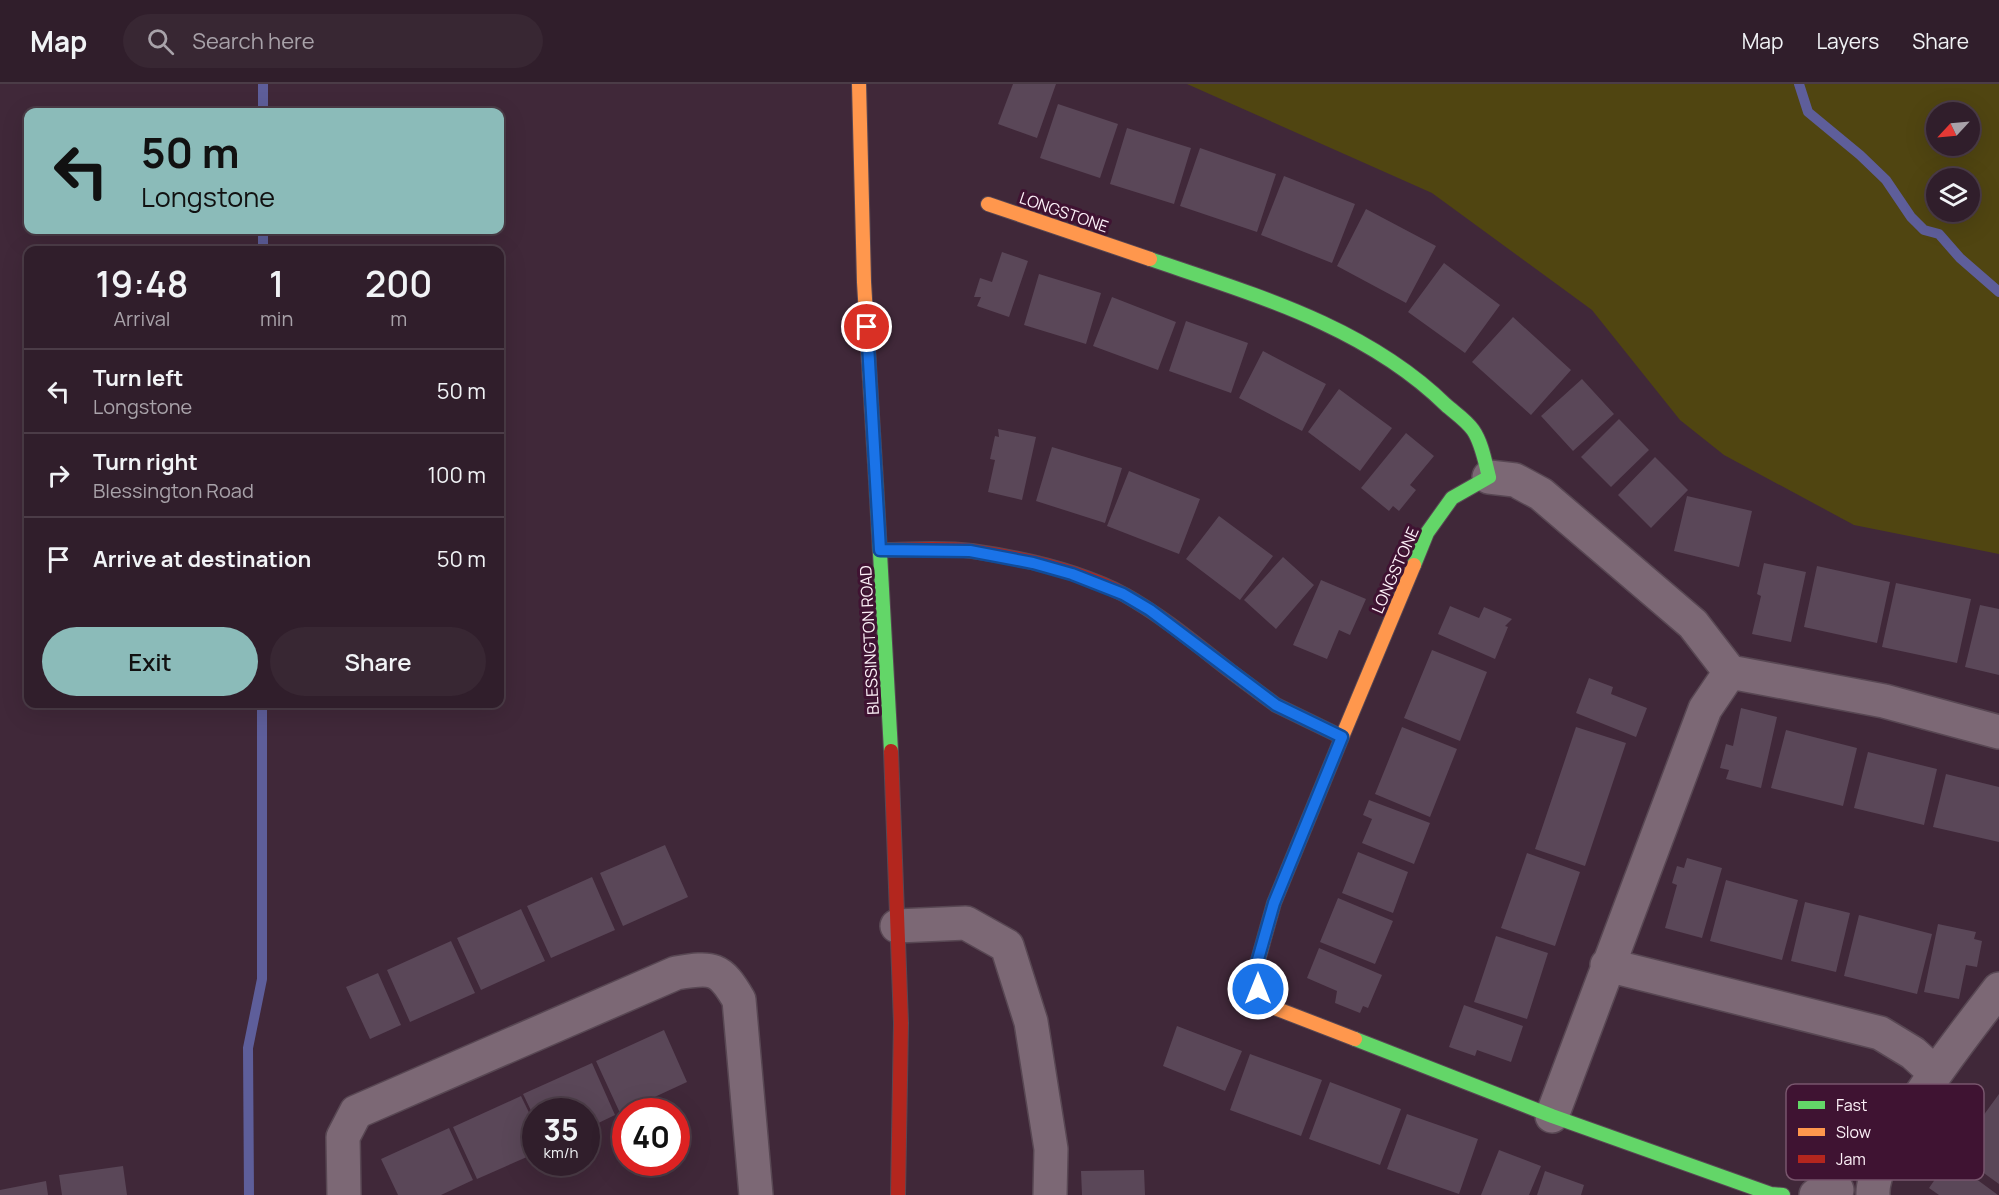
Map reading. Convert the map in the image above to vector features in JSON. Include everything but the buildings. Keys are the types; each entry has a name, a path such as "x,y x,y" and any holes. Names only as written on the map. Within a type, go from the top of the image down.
{"street":[{"name":"BLESSINGTON ROAD","path":"859,84 864,282 880,550 901,1023 898,1195"},
{"name":"LONGSTONE","path":"988,204 1280,303 1354,336 1426,386 1473,430 1484,452 1489,477 1452,498 1427,533 1274,903 1255,970 1258,989 1267,1005 1552,1116 1771,1194 1783,1195"},
{"path":"1489,477 1515,480 1541,494 1693,624 1730,672 1884,701 1999,732"},
{"path":"880,550 970,551 1033,563 1123,594 1150,610 1276,705 1342,737"},
{"path":"1552,1116 1705,708 1730,672"},
{"path":"897,926 966,923 1007,946 1031,1022 1051,1149 1050,1195"},
{"path":"1607,965 1880,1033 1913,1053 1934,1072"},
{"path":"344,1195 343,1137 356,1113 676,973 704,968 726,978 739,1000 756,1195"},
{"path":"1927,1084 1999,989"},
{"path":"1873,1195 1875,1180"}],"shaded area":[{"path":"1187,84 1999,84 1999,554 1854,525 1724,455 1680,420 1592,310 1432,193"}],"waterway":[{"path":"263,84 263,108"},
{"path":"1799,84 1808,112 1886,180 1911,217 1924,230 1939,234 1960,258 1999,292"},
{"path":"263,234 263,246"},
{"path":"249,1195 248,1048 262,979 262,708"}],"traffic: fast":[{"path":"1150,259 1268,300 1344,334 1380,354 1414,378 1470,426 1481,447 1489,477 1452,498 1427,533 1414,565"},
{"path":"876,481 891,751"},
{"path":"1355,1039 1552,1116 1771,1194 1783,1195"}],"traffic: slow":[{"path":"859,84 864,282 876,481"},
{"path":"988,204 1150,259"},
{"path":"1233,673 1276,705 1342,737 1414,565"},
{"path":"1342,737 1274,903 1255,971 1258,989 1267,1005 1355,1039"}],"traffic: jam":[{"path":"880,550 972,551 1011,557 1070,572 1125,595 1180,632 1233,673"},
{"path":"891,751 901,1023 898,1195"}],"route":[{"path":"867,327 880,550 970,551 1033,563 1072,574 1123,594 1195,642 1243,682 1276,705 1342,737 1274,903 1255,970 1258,989"}]}
